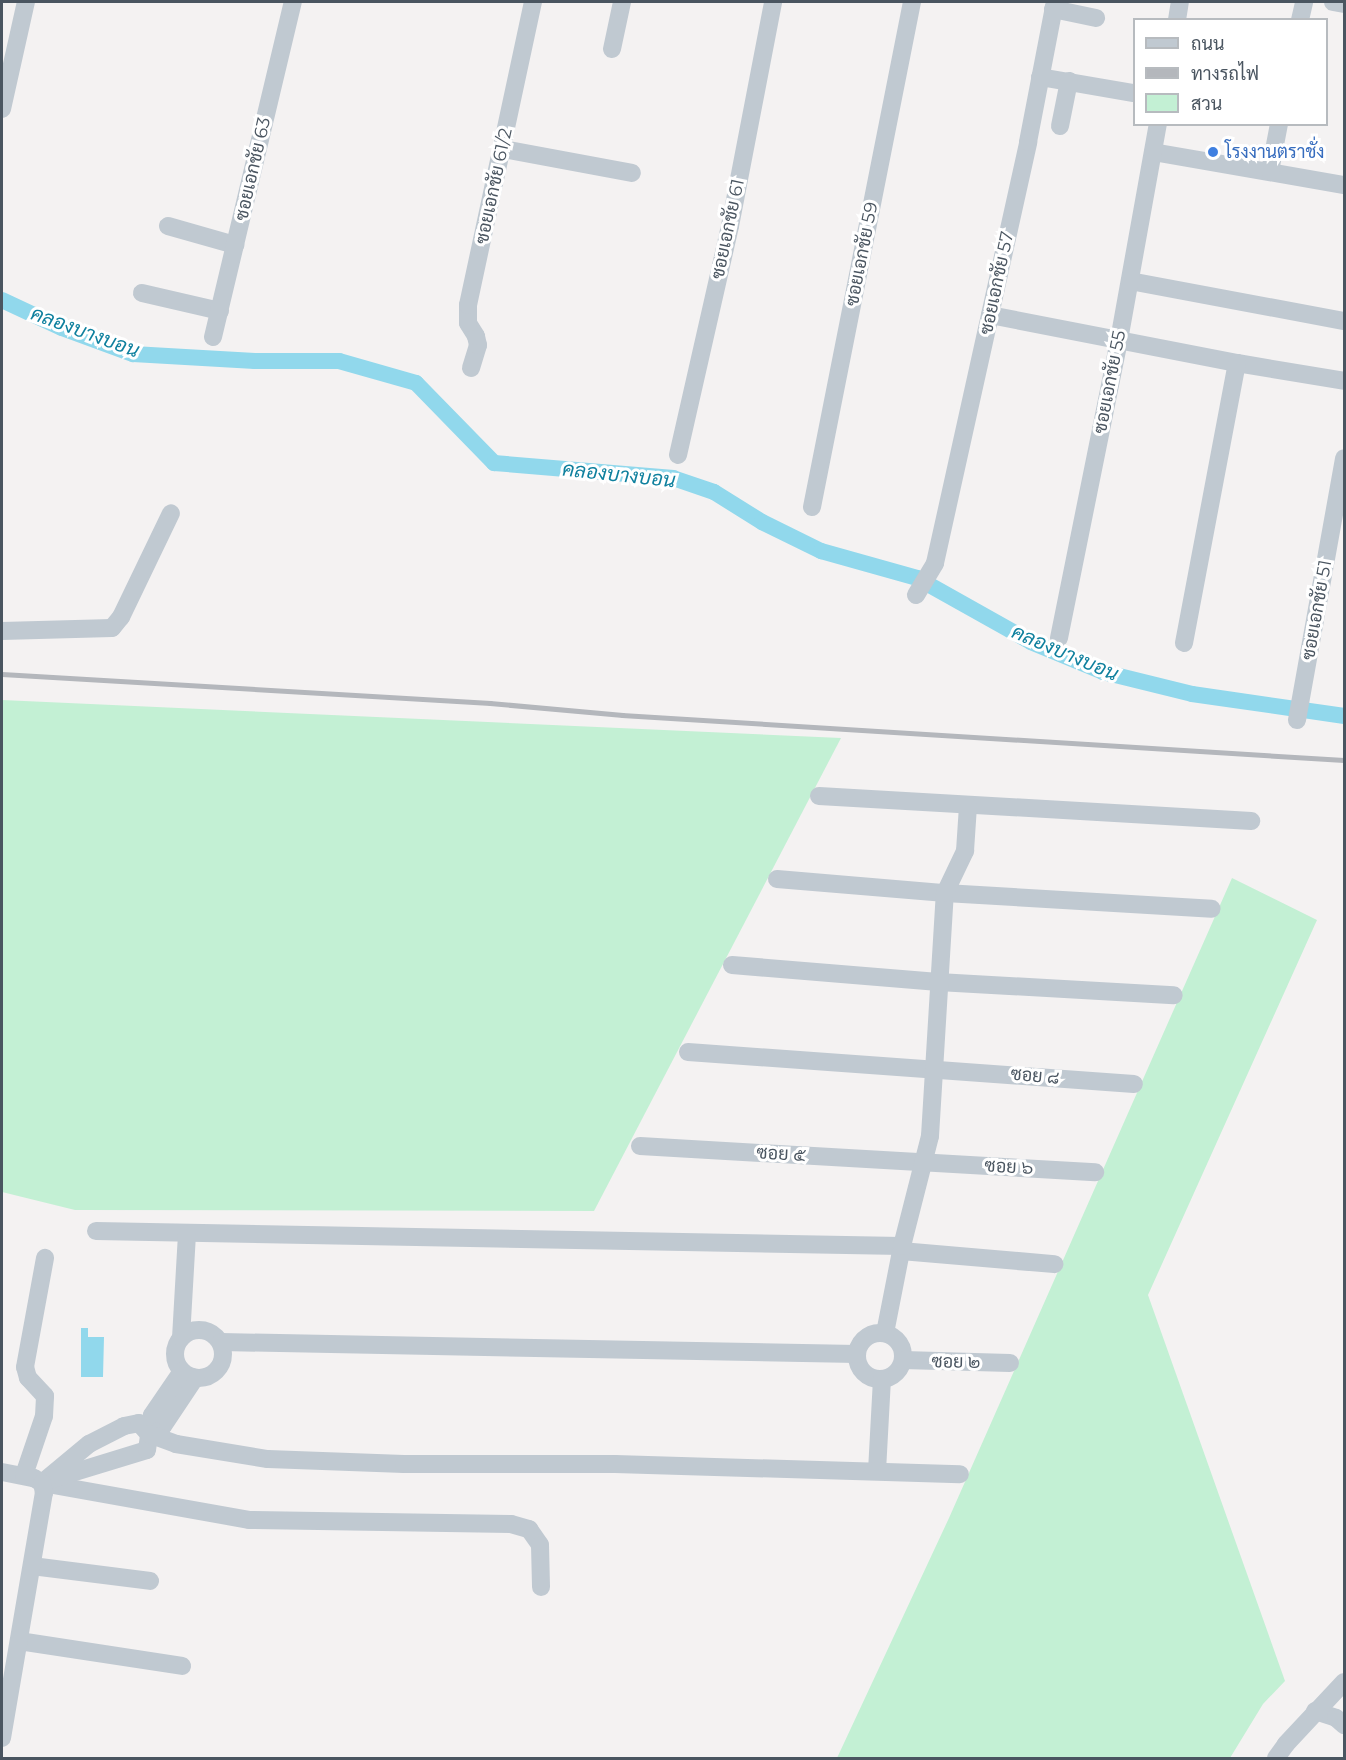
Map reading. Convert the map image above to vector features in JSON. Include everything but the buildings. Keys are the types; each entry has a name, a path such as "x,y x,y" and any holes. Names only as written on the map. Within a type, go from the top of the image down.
{"street":[{"path":"2,109 26,2"},
{"name":"ซอยเอกชัย 63","path":"213,338 293,2"},
{"name":"ซอยเอกชัย 61/2","path":"471,368 478,345 467,314 533,2"},
{"path":"612,49 622,2"},
{"name":"ซอยเอกชัย 61","path":"678,455 730,226 773,2"},
{"name":"ซอยเอกชัย 59","path":"812,507 912,2"},
{"path":"1177,18 1180,2"},
{"path":"1300,18 1304,2"},
{"path":"1334,2 1344,4"},
{"path":"1054,5 1096,18"},
{"name":"ซอยเอกชัย 57","path":"916,595 935,563 990,315 1054,5"},
{"path":"1040,77 1133,93"},
{"path":"1060,126 1069,81"},
{"name":"ซอยเอกชัย 55","path":"1059,638 1119,340 1158,126"},
{"path":"1270,171 1279,126"},
{"path":"503,149 632,173"},
{"path":"1153,152 1344,185"},
{"path":"168,225 235,246"},
{"path":"1130,281 1344,321"},
{"path":"142,293 220,311"},
{"path":"990,315 1237,363 1344,381"},
{"path":"1185,643 1237,363"},
{"name":"ซอยเอกชัย 51","path":"1297,720 1344,458"},
{"path":"2,631 112,628 121,616 171,513"},
{"path":"819,796 1251,821"},
{"path":"885,1333 902,1248 930,1136 945,893 965,851 968,806"},
{"path":"777,879 945,893 1212,909"},
{"path":"732,965 938,982 1174,995"},
{"name":"ซอย ๘","path":"688,1052 1134,1084"},
{"name":"ซอย ๕","path":"640,1146 922,1162"},
{"name":"ซอย ๖","path":"922,1162 1095,1172"},
{"path":"96,1231 902,1248 1054,1264"},
{"path":"181,1338 191,1331 200,1329 208,1331 221,1342 224,1357 217,1370 207,1377 188,1375 175,1358 175,1349 181,1338 187,1233"},
{"path":"24,1476 44,1416 45,1396 28,1378 25,1367 45,1258"},
{"path":"885,1333 901,1345 903,1360 895,1374 882,1380 865,1373 860,1367 857,1354 861,1342 866,1337 885,1333"},
{"path":"221,1342 857,1354"},
{"name":"ซอย ๒","path":"903,1360 1010,1363"},
{"path":"149,1434 163,1426 188,1375"},
{"path":"877,1471 882,1380"},
{"path":"42,1483 89,1444 124,1426 139,1423 149,1434 176,1443 268,1459 404,1464 615,1464 960,1474"},
{"path":"42,1483 147,1450 149,1434"},
{"path":"2,1472 24,1476 42,1483 249,1520 511,1524 529,1529 540,1545 541,1587"},
{"path":"2,1737 44,1493 42,1483"},
{"path":"32,1566 150,1581"},
{"path":"19,1641 182,1665"},
{"path":"1276,1758 1315,1711 1344,1682"},
{"path":"1315,1711 1336,1718 1344,1725"}],"green space":[{"path":"2,700 841,738 594,1211 75,1210 2,1192"},
{"path":"1232,878 1317,920 1148,1295 1285,1681 1263,1704 1230,1758 837,1758 949,1518"}],"water":[{"path":"81,1328 88,1328 88,1337 104,1337 103,1377 81,1377"}],"waterway":[{"name":"คลองบางบอน","path":"2,300 62,328 133,354 255,361 339,361 416,383 494,463 673,478 714,492 762,522 821,551 917,578 1031,642 1103,672 1192,694 1344,716"}],"railway":[{"path":"2,674 490,703 622,715 1344,760"}],"place":[{"name":"โรงงานตราชั่ง","path":"1213,152"}]}
